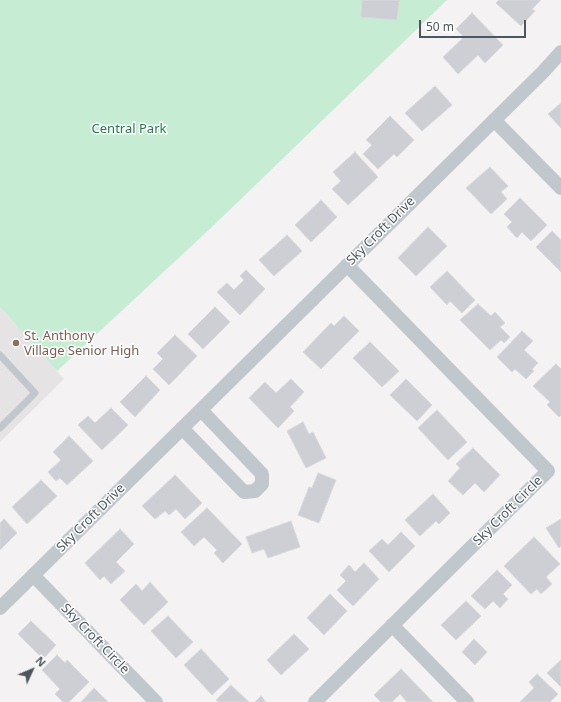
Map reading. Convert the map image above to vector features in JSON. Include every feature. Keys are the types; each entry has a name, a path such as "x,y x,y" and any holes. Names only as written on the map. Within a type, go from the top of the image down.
{"street":[{"name":"Sky Croft Drive","path":"0,608 543,72 561,52"},
{"path":"494,120 561,188"},
{"name":"Sky Croft Circle","path":"315,702 548,471 347,265"},
{"path":"182,428 244,492 255,491 262,484 262,474 201,410"},
{"name":"Sky Croft Circle","path":"33,575 156,702"},
{"path":"392,625 467,702"}],"lane":[{"path":"0,355 35,393 0,428"}],"shaded area":[{"name":"St. Anthony Village Senior High","path":"0,307 64,379 0,442"}],"green space":[{"name":"Central Park","path":"0,0 447,0 213,226 57,371 0,307"}],"building":[{"path":"362,0 399,0 397,20 361,17"},
{"path":"499,0 541,0 532,9 535,11 521,26 496,3"},
{"path":"472,13 503,45 485,63 478,55 458,74 443,57 464,37 456,29"},
{"path":"435,86 452,105 422,131 405,113"},
{"path":"561,103 561,128 548,114"},
{"path":"390,116 414,140 397,157 394,154 378,169 363,154 372,145 366,140"},
{"path":"355,152 378,177 348,205 332,189 341,181 333,172"},
{"path":"490,167 508,186 501,192 507,199 491,214 466,188"},
{"path":"520,198 547,225 531,241 522,232 517,238 507,227 512,222 504,214"},
{"path":"321,200 337,217 311,242 295,225"},
{"path":"428,227 447,246 416,276 398,258"},
{"path":"552,231 561,240 561,272 536,247"},
{"path":"287,235 302,251 274,276 259,260"},
{"path":"246,270 265,289 240,315 217,292 227,283 234,290 244,280 240,276"},
{"path":"447,271 475,300 462,313 450,301 447,305 430,287"},
{"path":"478,304 491,316 495,312 505,323 500,327 510,337 504,343 501,340 490,350 460,320"},
{"path":"215,307 230,322 203,349 188,334"},
{"path":"344,316 359,331 321,369 303,352 331,323 334,326"},
{"path":"522,331 533,341 524,350 538,363 532,369 534,371 526,379 515,369 512,372 497,357"},
{"path":"175,335 197,356 169,385 153,369 163,359 157,353"},
{"path":"370,342 399,371 382,387 353,358"},
{"path":"556,364 561,369 561,415 559,417 547,405 550,402 533,386"},
{"path":"146,376 160,390 135,417 120,402"},
{"path":"291,379 304,392 290,407 294,411 278,428 249,398 265,382 276,393"},
{"path":"406,379 432,405 417,421 390,395"},
{"path":"111,408 128,425 102,450 78,425 88,416 95,423"},
{"path":"437,410 467,442 448,460 418,428"},
{"path":"303,422 309,434 313,432 326,458 306,468 287,431"},
{"path":"69,436 93,461 67,485 60,478 56,481 48,472 61,460 53,452"},
{"path":"473,448 500,475 484,492 475,483 463,495 448,481 460,468 456,464"},
{"path":"318,473 336,480 319,523 298,515 309,487 312,488"},
{"path":"175,475 202,503 185,519 176,509 169,515 165,511 155,519 142,506"},
{"path":"41,480 57,496 27,524 12,507"},
{"path":"433,494 450,513 439,524 436,521 420,536 405,520"},
{"path":"207,508 242,544 223,563 214,553 217,550 204,537 194,546 181,532"},
{"path":"4,519 17,533 0,550 0,523"},
{"path":"561,519 561,546 559,548 546,528"},
{"path":"291,521 300,547 268,558 264,549 252,553 246,537"},
{"path":"120,529 134,544 116,562 125,571 111,584 104,576 100,580 85,563"},
{"path":"401,532 415,546 389,572 369,551 382,539 388,545"},
{"path":"534,537 560,564 546,577 552,584 541,594 537,589 531,594 504,566"},
{"path":"364,563 379,579 353,606 337,590 346,581 340,575 349,565 355,572"},
{"path":"497,570 512,585 503,594 508,599 500,608 493,601 485,609 471,596"},
{"path":"150,582 168,602 144,625 120,600 136,584 142,591"},
{"path":"330,594 347,611 324,635 307,618"},
{"path":"466,601 481,616 456,640 441,625"},
{"path":"168,616 193,642 176,658 151,631"},
{"path":"31,621 56,645 43,659 18,634"},
{"path":"294,634 309,649 281,675 267,660"},
{"path":"474,639 487,652 475,665 462,652"},
{"path":"201,649 229,679 212,695 184,665"},
{"path":"57,655 65,663 67,660 89,682 69,702 63,702 55,694 60,689 42,670"},
{"path":"561,660 561,687 547,673"},
{"path":"401,669 433,702 407,702 400,694 392,702 381,702 374,695"},
{"path":"537,674 558,694 550,702 520,702 534,688 529,682"},
{"path":"231,685 249,702 219,702 216,700"},
{"path":"94,688 108,702 81,702"},
{"path":"261,696 266,702 255,702"}],"place":[{"name":"St. Anthony Village Senior High","path":"16,343"}]}
